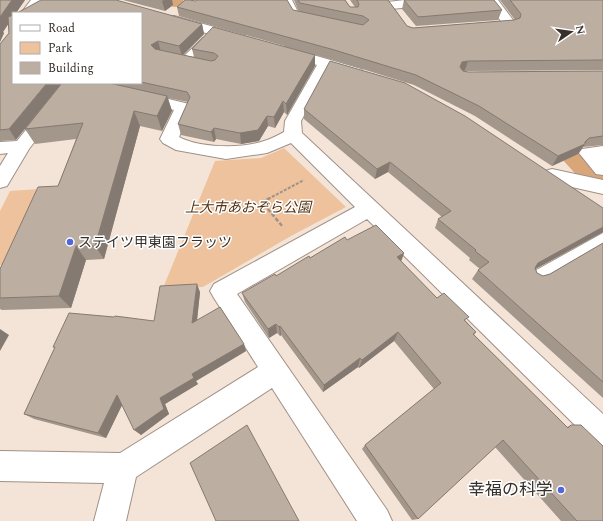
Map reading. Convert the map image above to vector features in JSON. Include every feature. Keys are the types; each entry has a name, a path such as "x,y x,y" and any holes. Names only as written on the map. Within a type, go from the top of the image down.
{"street":[{"path":"28,12 37,0"},
{"path":"389,2 443,0"},
{"path":"492,0 510,24 495,25"},
{"path":"389,2 399,16"},
{"path":"168,14 214,31 251,42"},
{"path":"274,48 371,77"},
{"path":"325,63 293,121 293,135 603,434"},
{"path":"0,181 22,146 78,84"},
{"path":"123,93 183,107 169,139 182,146 226,153 267,147 293,135"},
{"path":"0,148 22,146"},
{"path":"603,152 588,153 603,169"},
{"path":"590,203 546,172 603,187"},
{"path":"369,208 222,291 376,521"},
{"path":"0,466 124,468 276,371"},
{"path":"110,521 124,468"}],"lane":[{"path":"288,0 296,16 318,21"},
{"path":"199,64 180,60 214,31"},
{"path":"536,277 603,238"}],"path":[{"path":"299,247 262,202 328,169"}],"green space":[{"name":"上大市あおぞら公園","path":"284,148 346,207 291,236 203,287 163,288 215,161 261,158"},
{"path":"39,189 9,264 0,265 0,211 10,191"}],"building":[{"path":"0,0 12,0 0,17"},
{"path":"41,0 116,0 202,24 179,46 158,41 151,45 155,49 211,61 215,60 218,56 214,53 192,49 213,27 315,55 286,104 283,101 274,117 267,116 258,130 240,133 214,128 211,132 178,124 190,97 187,92 142,82 142,12 19,12"},
{"path":"185,0 287,0 293,10 363,25 369,20 363,16 300,3 298,0 345,0 350,7 358,7 359,4 357,0 388,0 407,26 413,28 514,20 520,18 521,14 510,0 603,0 603,60 468,61 462,62 460,67 463,71 468,72 603,71 603,136 589,138 585,144 558,156 479,106 416,75 331,49 177,7"},
{"path":"404,0 494,0 502,10 418,17"},
{"path":"12,15 12,84 46,84 9,129 0,130 0,44 9,33 8,17"},
{"path":"330,61 405,83 465,116 603,208 603,227 538,263 535,268 537,273 543,276 550,274 603,243 603,382 478,270 489,262 438,219 451,211 390,162 377,169 304,109"},
{"path":"61,84 113,84 167,96 157,116 134,111 95,246 76,246 59,296 0,298 0,269 38,187 58,186 83,123 25,129"},
{"path":"376,225 404,253 397,257 437,298 444,293 469,317 464,320 476,332 473,334 568,428 571,425 581,425 603,446 603,521 577,521 503,440 418,519 365,445 441,383 398,332 362,360 360,358 324,385 280,326 279,327 276,324 268,329 242,293 275,274 276,276 309,256 310,258 345,237 347,240"},
{"path":"197,284 192,323 220,307 244,344 192,374 194,378 160,398 164,409 134,430 117,395 98,433 24,414 69,313 115,316 154,321 160,286"},
{"path":"247,425 299,521 216,521 190,463"}],"waterway":[{"path":"164,0 175,2"},
{"path":"539,128 561,142 591,173 599,176"}],"place":[{"name":"ステイツ甲東園フラッツ","path":"70,242"},
{"name":"幸福の科学","path":"561,490"}]}
